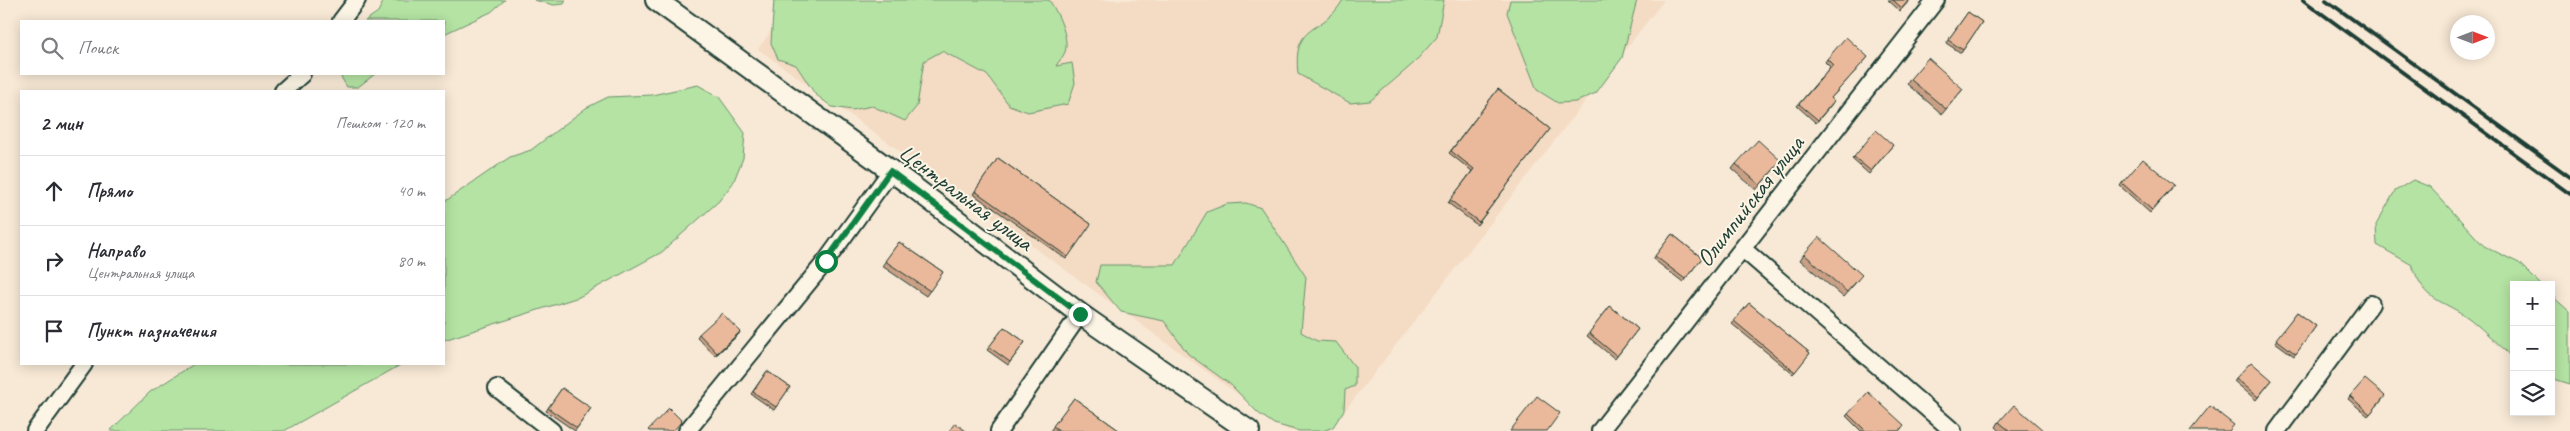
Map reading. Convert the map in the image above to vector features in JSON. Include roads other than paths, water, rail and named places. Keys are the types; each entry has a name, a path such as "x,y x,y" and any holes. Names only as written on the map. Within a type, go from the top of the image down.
{"street":[{"path":"342,20 357,0"},
{"name":"Центральная улица","path":"656,0 890,171 1080,314 1249,431"},
{"name":"Олимпийская улица","path":"1600,431 1936,0"},
{"path":"284,90 301,75"},
{"path":"687,431 826,261 890,171"},
{"path":"1743,249 1953,431"},
{"path":"2277,431 2371,304"},
{"path":"999,431 1080,314"},
{"path":"35,431 83,365"},
{"path":"498,388 552,431"}],"railway":[{"path":"2303,0 2570,194"},
{"path":"2326,0 2570,177"}]}
